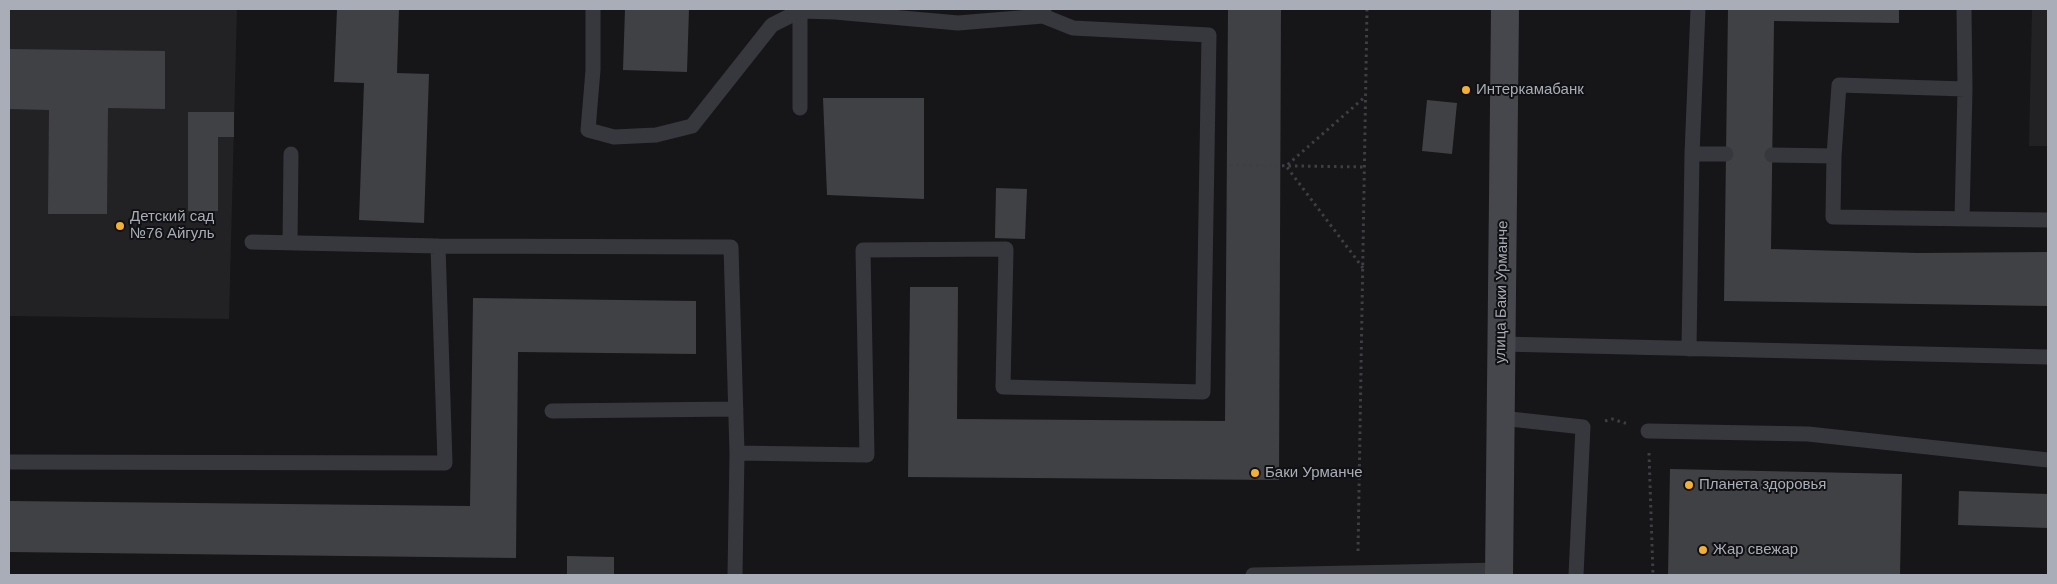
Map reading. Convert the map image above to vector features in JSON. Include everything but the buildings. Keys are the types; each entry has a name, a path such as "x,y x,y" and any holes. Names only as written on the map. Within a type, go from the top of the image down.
{"street":[{"name":"улица Баки Урманче","path":"1499,573 1506,9"}],"lane":[{"path":"594,9 593,70 588,130 614,137 656,135 692,126 772,24 800,11 835,11 958,23 1044,12 1073,28 1208,35 1203,392 1004,387 1006,249 863,250 867,455 737,454"},
{"path":"1690,349 1692,154 1698,9"},
{"path":"1962,219 1965,89 1964,9"},
{"path":"800,11 800,108"},
{"path":"1965,89 1839,85 1834,156 1833,217 2048,220"},
{"path":"290,243 291,154"},
{"path":"1692,154 1726,154"},
{"path":"1772,155 1834,156"},
{"path":"252,242 438,246 731,247 737,454 735,575"},
{"path":"9,462 446,463 438,246"},
{"path":"1502,344 2048,357"},
{"path":"552,411 736,410"},
{"path":"1501,418 1583,427 1576,575"},
{"path":"1648,431 1808,434 2048,460"},
{"path":"1253,575 1499,573"}],"path":[{"path":"1358,573 1367,9"},
{"path":"1286,166 1366,96"},
{"path":"1206,165 1365,167"},
{"path":"1286,166 1363,269"},
{"path":"1583,427 1612,419 1648,431 1653,575"}],"shaded area":[{"name":"Детский сад №76 Айгуль","path":"9,9 237,9 229,319 9,316"},
{"path":"2032,9 2048,9 2048,146 2029,146"}],"place":[{"name":"Интеркамабанк","path":"1466,90"},
{"name":"Детский сад №76 Айгуль","path":"120,226"},
{"name":"Баки Урманче","path":"1255,473"},
{"name":"Планета здоровья","path":"1689,485"},
{"name":"Жар свежар","path":"1703,550"}]}
